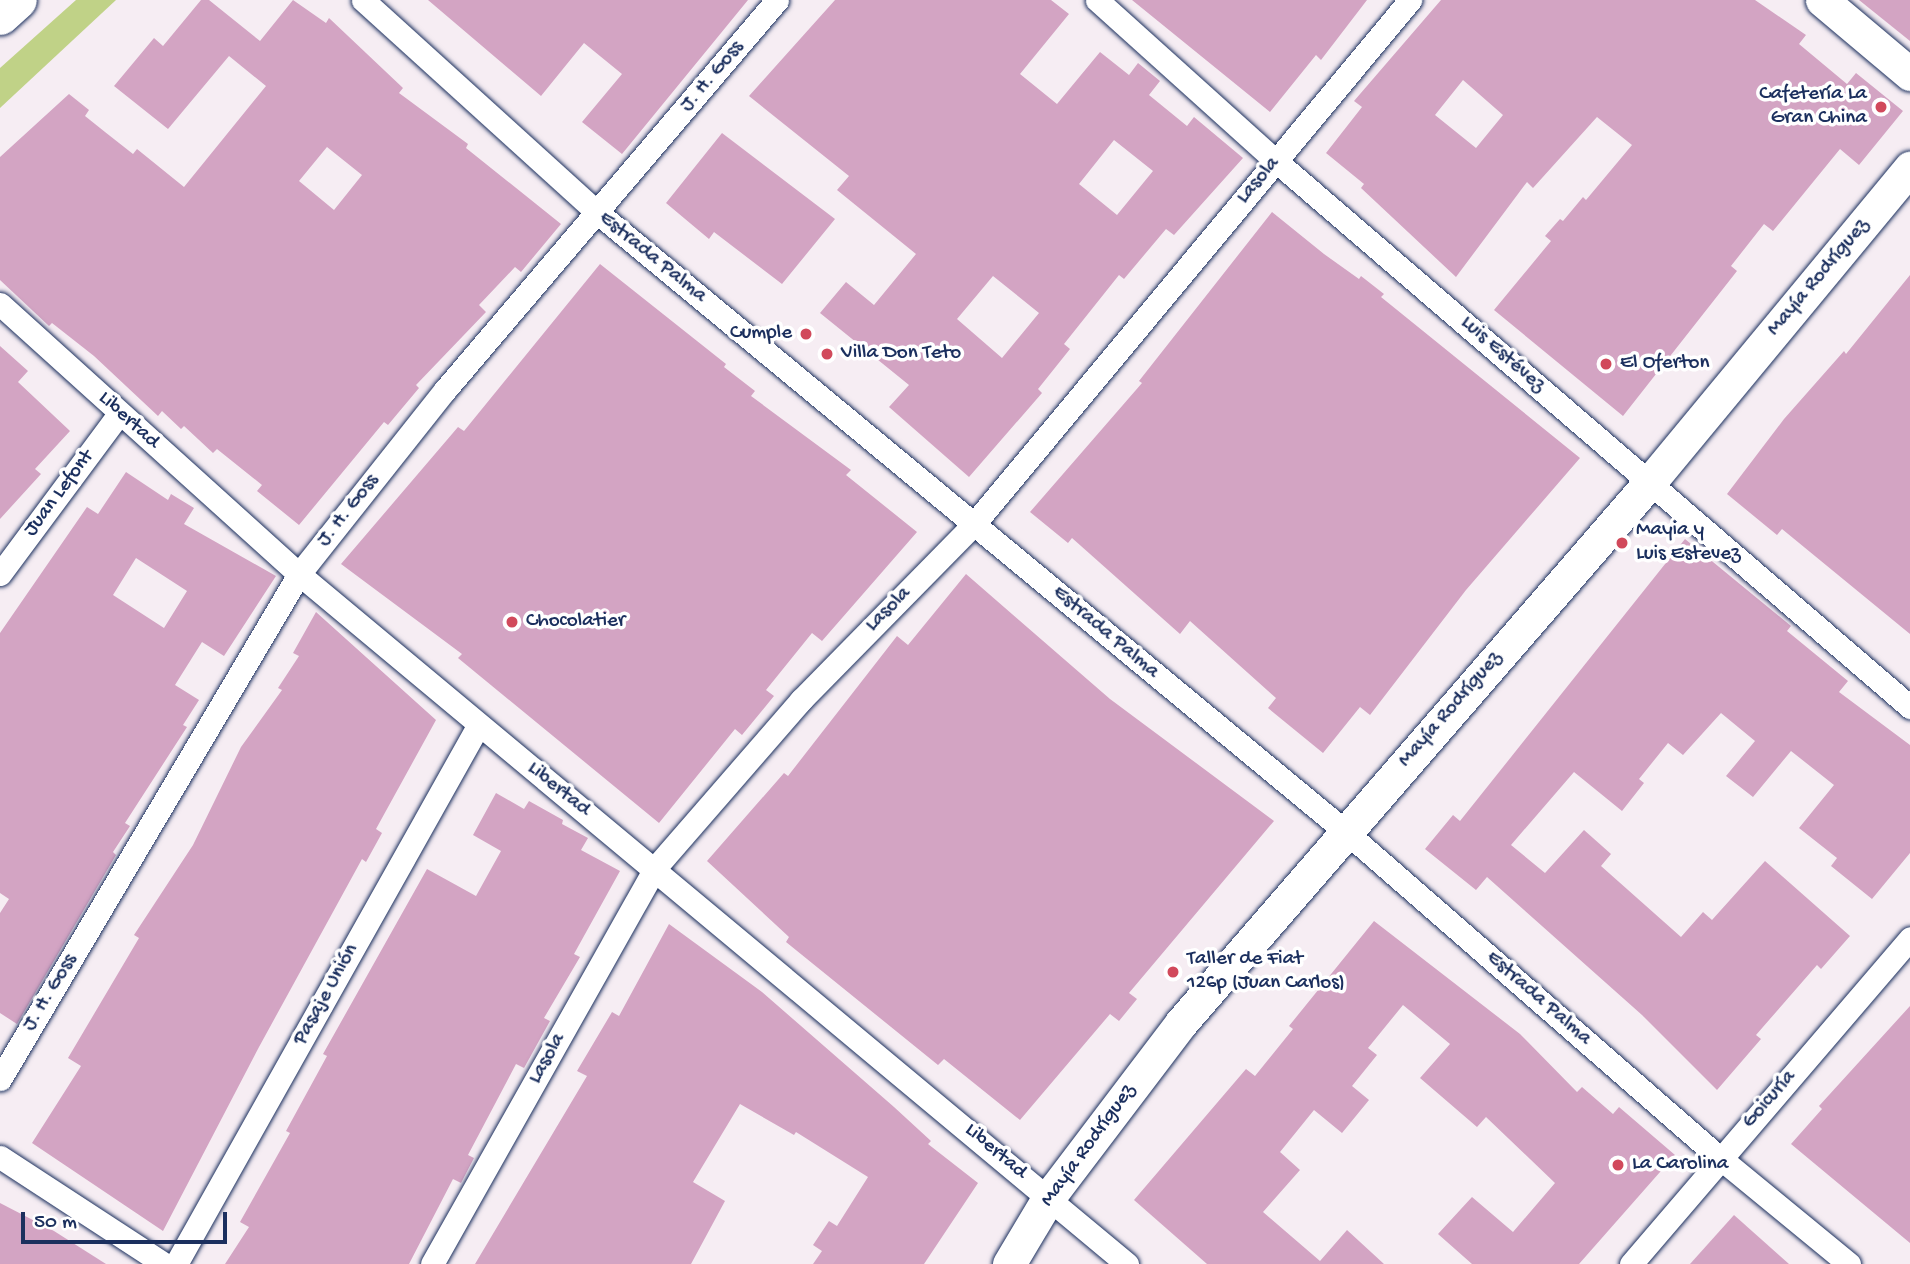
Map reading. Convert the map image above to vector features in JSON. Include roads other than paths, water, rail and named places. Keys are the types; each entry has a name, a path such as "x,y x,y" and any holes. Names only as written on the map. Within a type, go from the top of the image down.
{"main road":[{"path":"0,16 18,0"},
{"path":"1822,0 1910,74"},
{"name":"Mayía Rodríguez","path":"1009,1264 1049,1197 1181,1023 1650,482 1910,168"}],"street":[{"name":"Estrada Palma","path":"363,0 598,213 1346,832 1720,1158 1849,1264"},
{"name":"J. H. Goss","path":"0,1079 299,574 446,390 777,0"},
{"name":"Luis Estévez","path":"1097,0 1276,161 1910,707"},
{"name":"Lasola","path":"432,1264 655,868 801,699 974,524 1410,0"},
{"name":"Libertad","path":"0,304 299,574 478,726 655,868 1128,1264"},
{"name":"Juan Lefont","path":"0,574 119,414"},
{"name":"Pasaje Unión","path":"176,1264 478,726"},
{"name":"Goicuría","path":"1631,1264 1910,938"},
{"path":"0,1157 164,1264"}],"place":[{"name":"Cafetería La Gran China","path":"1881,107"},
{"name":"Cumple","path":"806,334"},
{"name":"Villa Don Teto","path":"827,354"},
{"name":"El Oferton","path":"1606,364"},
{"name":"Mayia y Luis Estevez","path":"1622,543"},
{"name":"Chocolatier","path":"512,622"},
{"name":"Taller de Fiat 126p (Juan Carlos)","path":"1173,972"},
{"name":"La Carolina","path":"1618,1165"}]}
